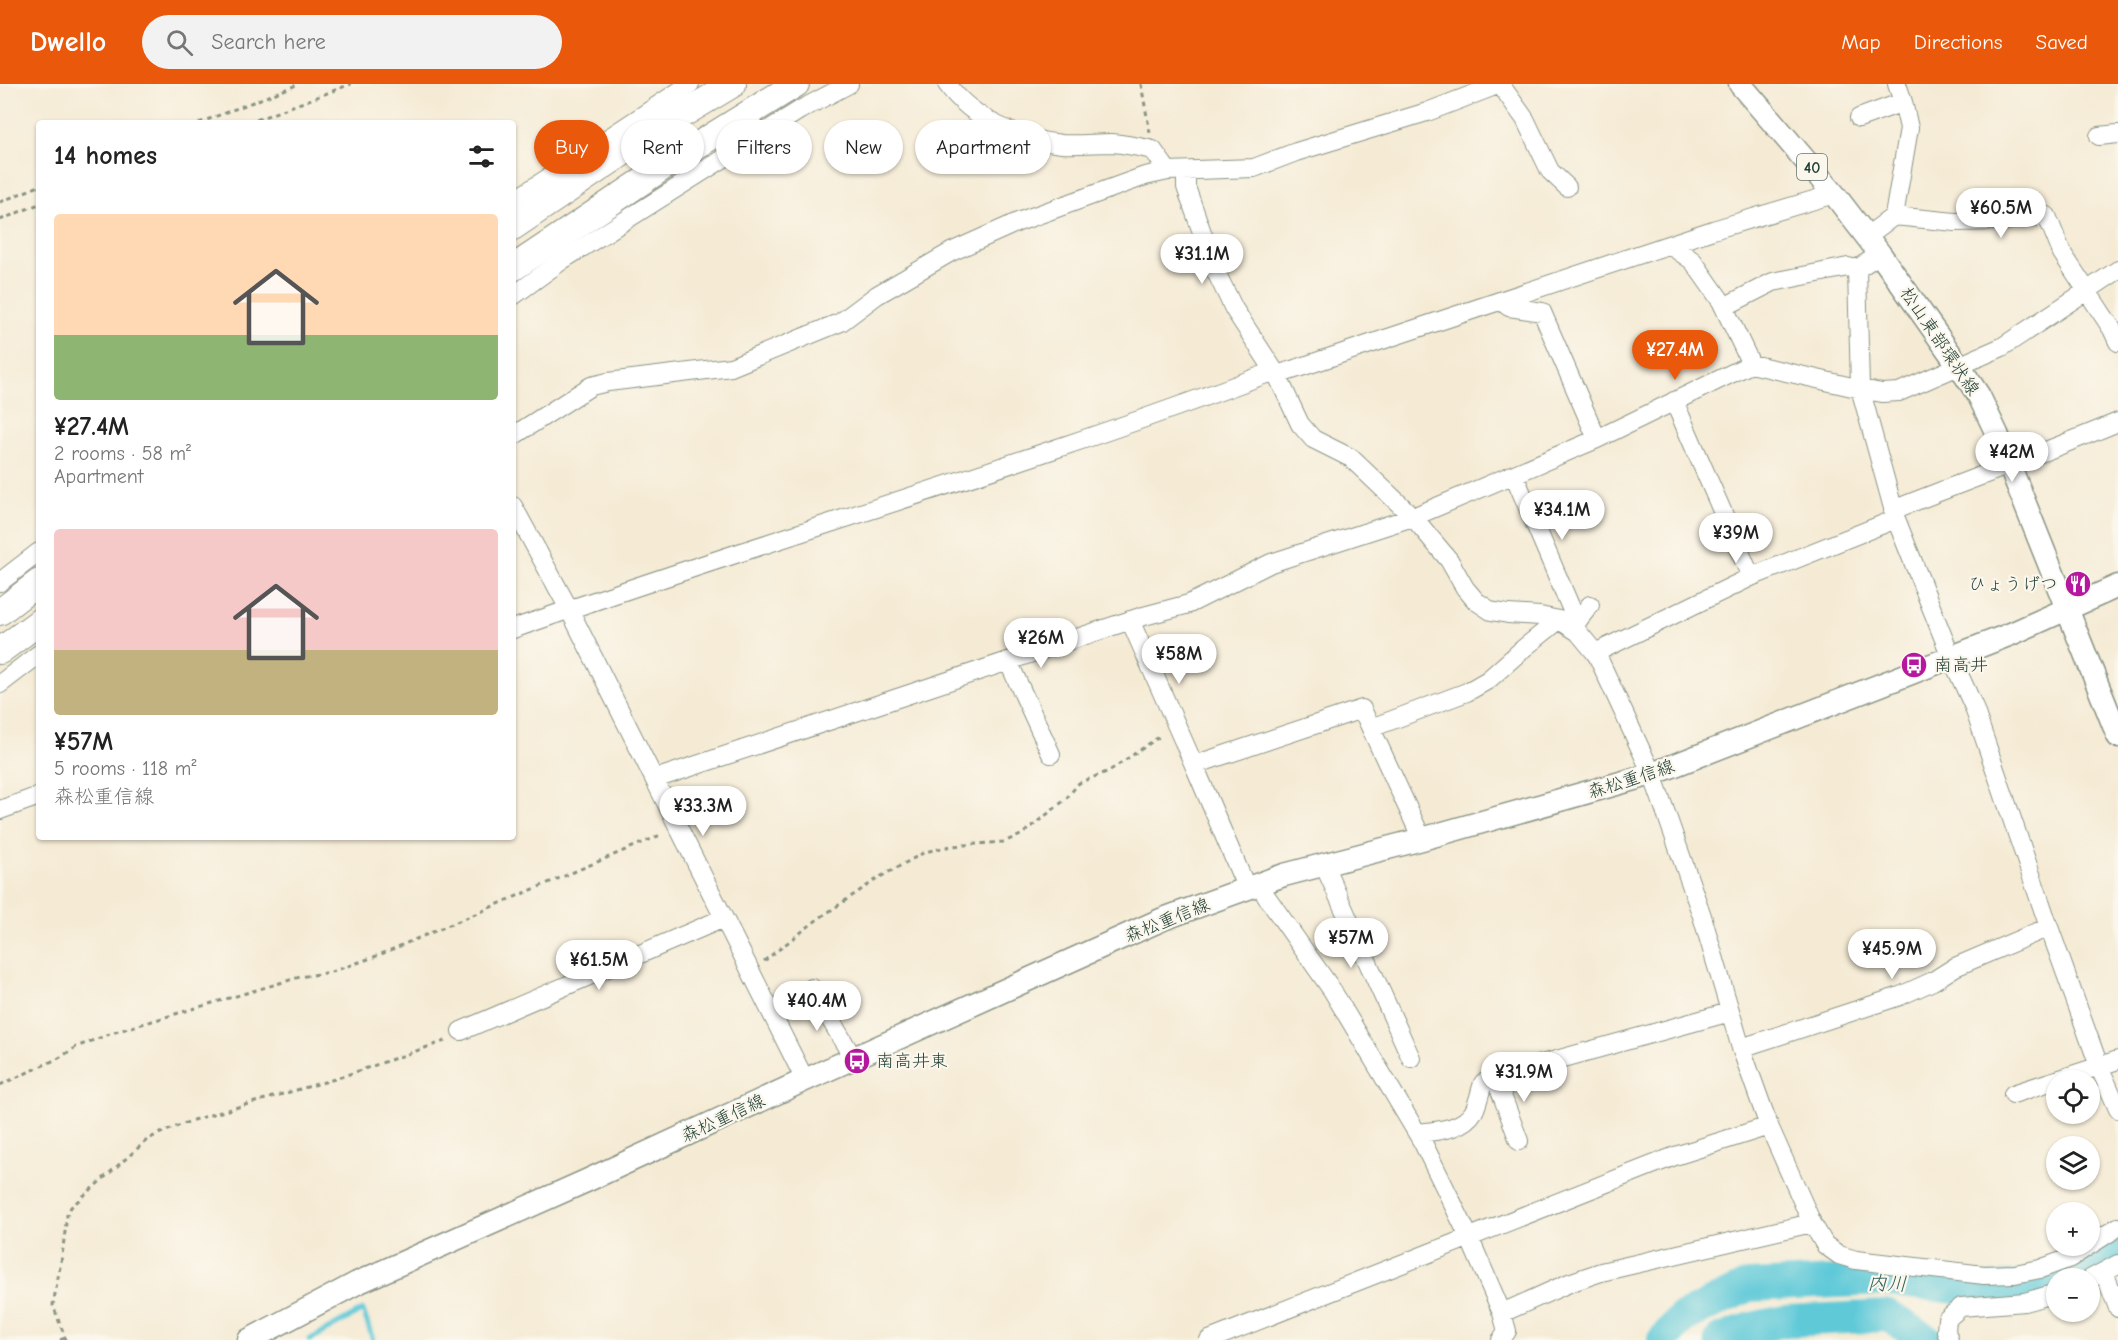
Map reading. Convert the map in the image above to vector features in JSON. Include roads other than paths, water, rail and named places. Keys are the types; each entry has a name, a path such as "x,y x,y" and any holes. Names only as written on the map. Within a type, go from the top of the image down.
{"highway":[{"path":"516,225 658,129 733,84"},
{"path":"516,266 676,158 796,84"},
{"path":"0,612 36,584"},
{"path":"0,651 36,624"}],"main road":[{"name":"松山東部環状線","path":"1740,84 1834,194 1873,245 1979,396 2009,464 2118,736"},
{"name":"森松重信線","path":"249,1340 357,1283 1163,919 1254,886 1324,865 1652,774 2010,634 2118,586"}],"street":[{"path":"516,199 690,84"},
{"path":"516,294 564,260 790,116 849,84"},
{"path":"947,84 957,98 972,110 1032,138 1061,144 1115,143 1153,150 1177,171 1186,187 1216,272 1234,309 1276,373 1300,424 1313,439 1352,458 1413,517 1449,560 1465,588 1476,601 1491,611 1508,615 1540,616 1569,623"},
{"path":"516,434 591,386 731,367 813,334 841,322 877,295 951,252 1018,222 1071,202 1145,176 1177,171 1254,168 1296,152 1427,112 1500,84 1525,119 1550,171 1567,187"},
{"path":"1897,84 1909,128 1894,216 1857,269 1861,389 1894,514 1951,657 1974,705 2049,927 2099,1066 2118,1109"},
{"path":"1858,118 1903,102"},
{"path":"2099,136 2118,134"},
{"path":"516,628 1065,447 1276,373 1834,194"},
{"path":"1894,216 1955,222 2002,221 2047,216 2062,253 2112,329 2118,342"},
{"path":"1670,245 1693,261 1724,307 1751,364"},
{"path":"1724,307 1773,282 1827,270 1848,267 1857,269"},
{"path":"655,779 1130,620 1189,604 1270,563 1413,517 1514,475 1597,439 1751,364 1882,393 1899,392 2002,347 2118,270"},
{"path":"1501,301 1509,307 1542,312 1597,439"},
{"path":"1674,401 1751,577"},
{"path":"1595,653 1751,577 2009,464 2039,455 2118,422"},
{"path":"1514,475 1569,623 1595,653 1652,774 1702,916 1740,1048 1769,1126 1812,1223 1825,1245 1839,1255 1856,1260 1984,1275 2015,1274 2040,1269 2070,1258 2118,1227"},
{"path":"516,512 569,609 805,1080"},
{"path":"0,582 36,554"},
{"path":"1371,728 1474,688 1488,680 1524,648 1569,623 1590,605"},
{"path":"1130,620 1194,765 1254,886 1266,896 1332,990 1369,1048 1417,1133 1469,1237 1502,1312 1507,1331 1501,1340"},
{"path":"0,684 36,656"},
{"path":"1008,661 1051,754"},
{"path":"1194,765 1362,709 1422,839"},
{"path":"0,810 36,797"},
{"path":"1324,865 1411,1058"},
{"path":"460,1031 724,918"},
{"path":"1740,1048 1900,996 1933,981 1955,967 2049,927"},
{"path":"812,988 854,1058"},
{"path":"1417,1133 1461,1124 1474,1111 1483,1083 1495,1077 1730,1012"},
{"path":"2087,1070 2118,1060"},
{"path":"1495,1077 1519,1141"},
{"path":"2013,1094 2046,1084"},
{"path":"1209,1340 1675,1156 1769,1126"},
{"path":"1502,1312 1569,1282 1602,1272 1812,1223"},
{"path":"2104,1272 2118,1308"},
{"path":"1949,1340 1946,1331 1947,1319 1961,1307 2025,1302 2046,1296"}],"waterway":[{"name":"内川","path":"1663,1340 1682,1318 1748,1286 1882,1280 1975,1290 2038,1285 2102,1259 2118,1247"},
{"path":"309,1340 363,1310 373,1340"},
{"path":"1720,1340 1752,1328 1786,1321 1888,1316 1928,1340"}],"place":[{"name":"ひょうげつ","path":"2078,584"},
{"name":"南高井","path":"1914,665"},
{"name":"南高井東","path":"857,1061"}]}
